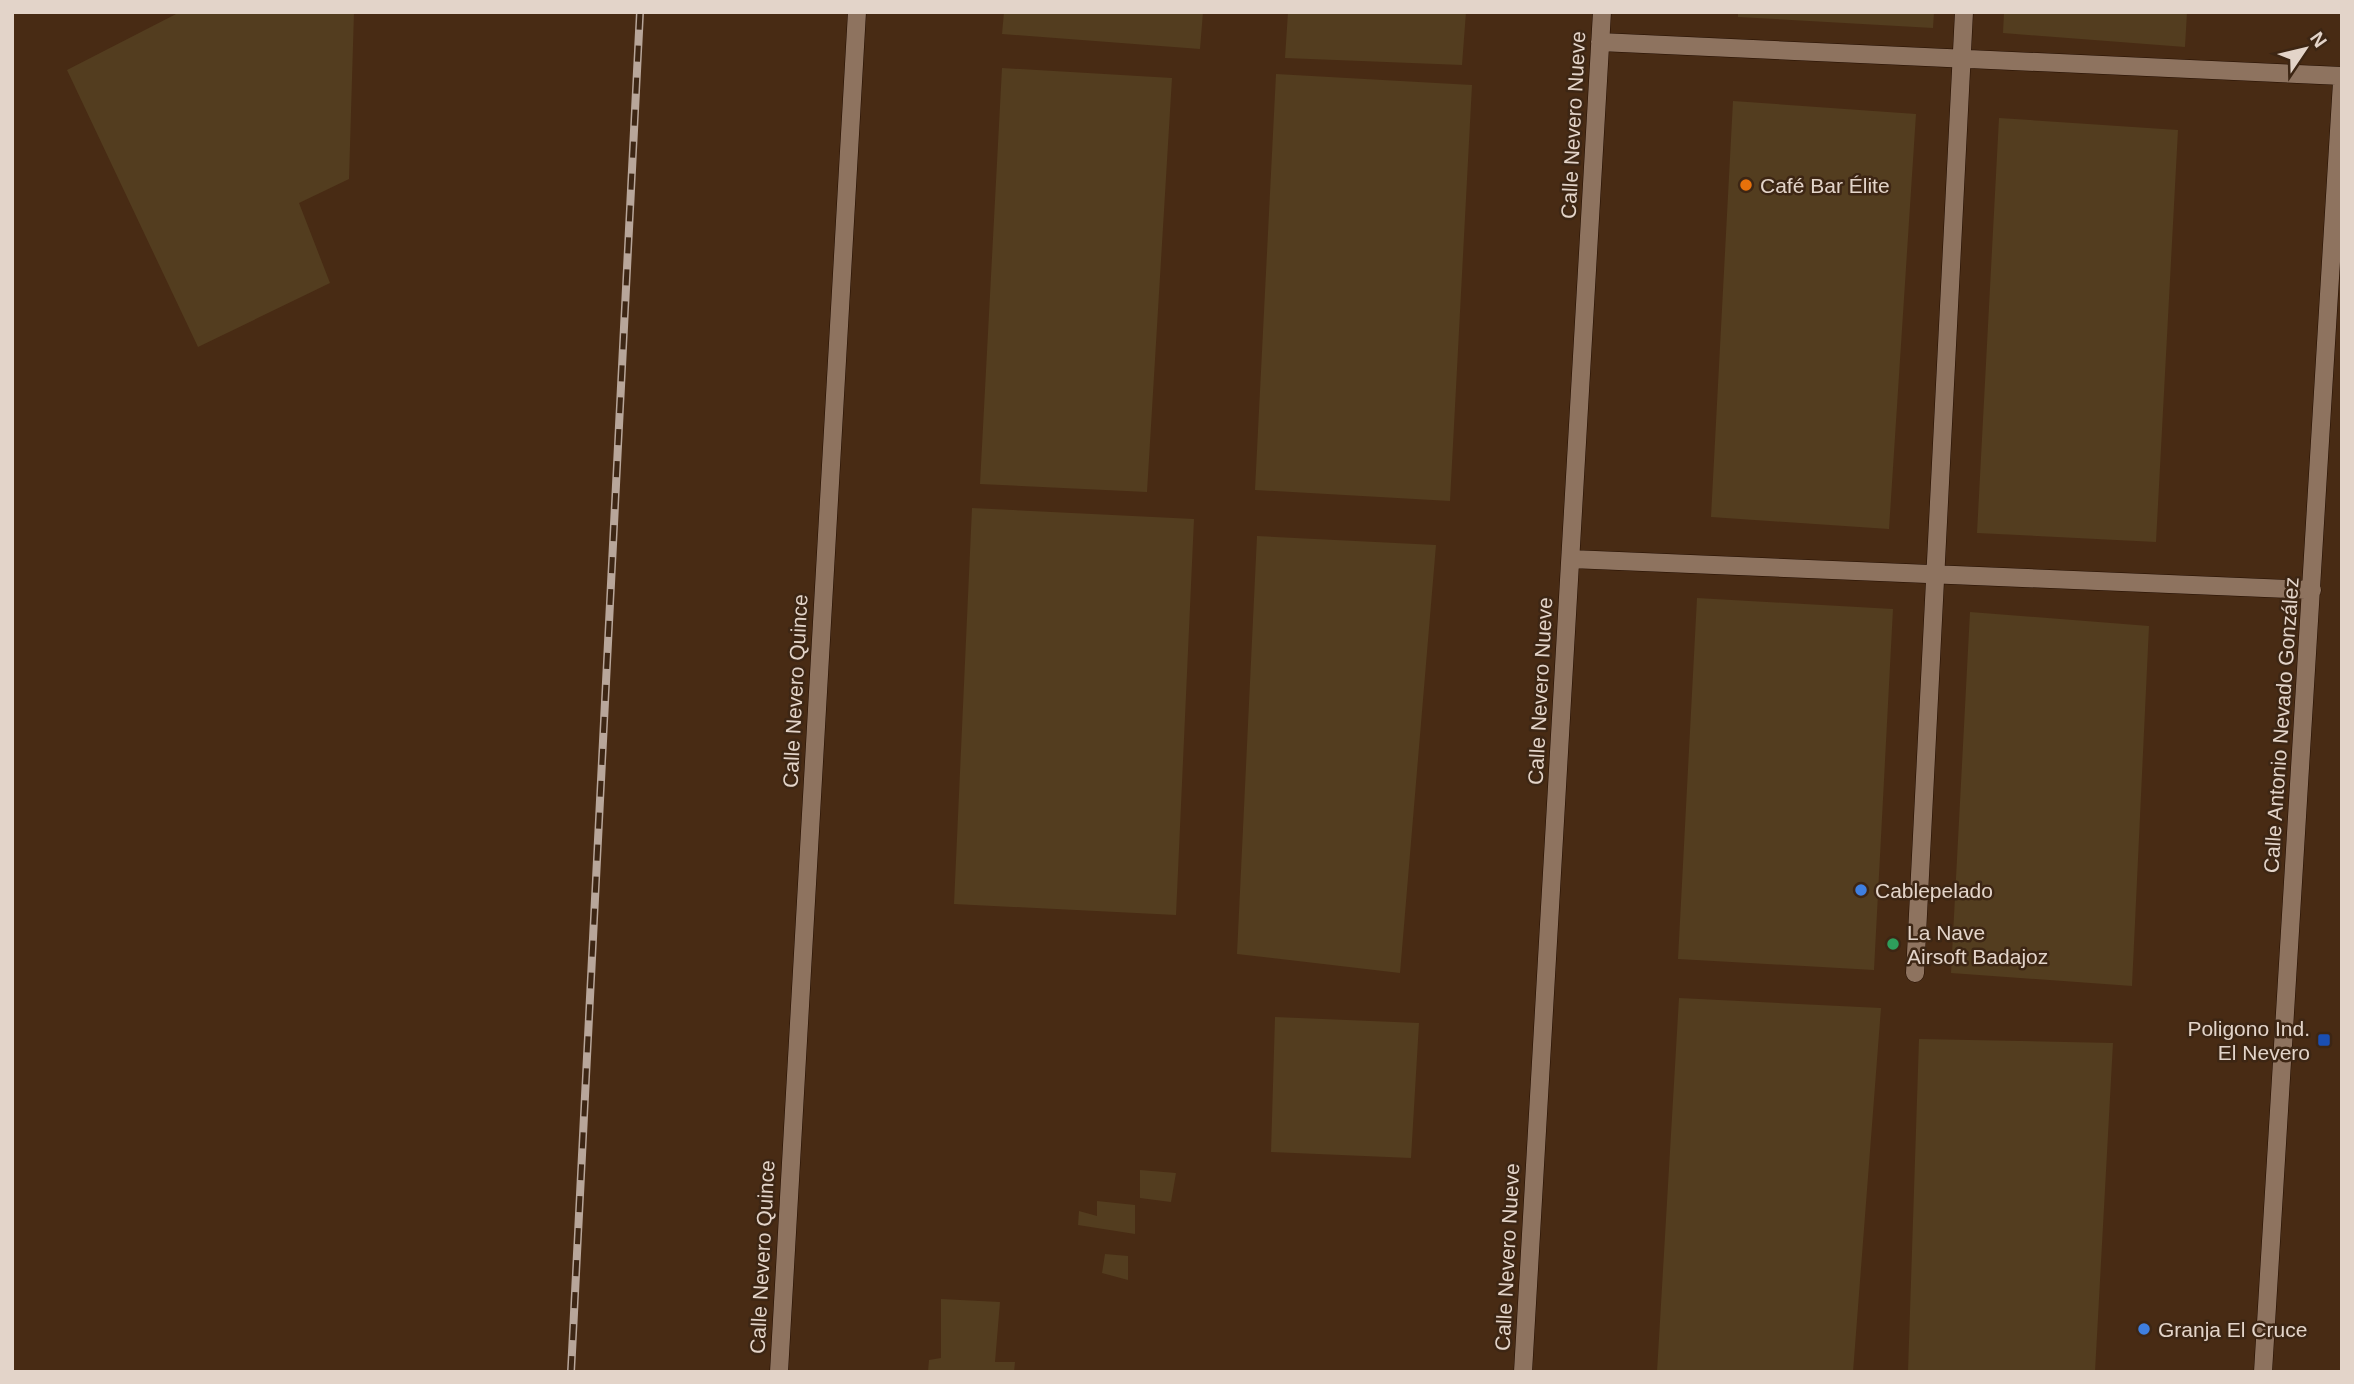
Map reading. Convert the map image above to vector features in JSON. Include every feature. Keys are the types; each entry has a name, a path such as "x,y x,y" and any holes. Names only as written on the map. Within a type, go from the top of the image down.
{"street":[{"name":"Calle Nevero Quince","path":"779,1372 857,12"},
{"name":"Calle Nevero Nueve","path":"1523,1372 1602,12"},
{"path":"1915,972 1964,12"},
{"path":"1600,42 2342,79"},
{"name":"Calle Antonio Nevado González","path":"2263,1372 2342,79"},
{"path":"1571,559 2312,590"}],"shaded area":[{"path":"12,12 2342,12 2342,1372 12,1372"}],"building":[{"path":"180,12 354,12 349,179 299,203 330,283 198,347 67,70"},
{"path":"1004,12 1203,12 1200,49 1002,34"},
{"path":"1288,12 1466,12 1462,65 1285,58"},
{"path":"1738,12 1934,12 1933,28 1738,17"},
{"path":"2004,12 2187,12 2185,47 2003,33"},
{"path":"1002,68 1172,78 1147,492 980,484"},
{"path":"1276,74 1472,85 1450,501 1255,490"},
{"path":"1733,101 1916,114 1889,529 1711,517"},
{"path":"1999,118 2178,130 2156,542 1977,533"},
{"path":"972,508 1194,519 1176,915 954,904"},
{"path":"1257,536 1436,545 1400,973 1237,954"},
{"path":"1697,598 1893,609 1874,970 1678,959"},
{"path":"1970,612 2149,626 2132,986 1951,973"},
{"path":"1679,998 1881,1008 1853,1372 1657,1372"},
{"path":"1275,1017 1419,1023 1411,1158 1271,1152"},
{"path":"1919,1039 2113,1043 2095,1372 1908,1372"},
{"path":"1140,1170 1176,1173 1171,1202 1140,1198"},
{"path":"1097,1201 1135,1205 1135,1234 1078,1225 1079,1211 1097,1216"},
{"path":"1105,1254 1128,1256 1128,1280 1102,1273"},
{"path":"941,1299 1000,1302 995,1362 1015,1362 1014,1372 928,1372 929,1360 941,1358"}],"railway":[{"path":"571,1372 640,12"}],"place":[{"name":"Café Bar Élite","path":"1746,185"},
{"name":"Cablepelado","path":"1861,890"},
{"name":"La Nave Airsoft Badajoz","path":"1893,944"},
{"name":"Poligono Ind. El Nevero","path":"2324,1040"},
{"name":"Granja El Cruce","path":"2144,1329"}]}
